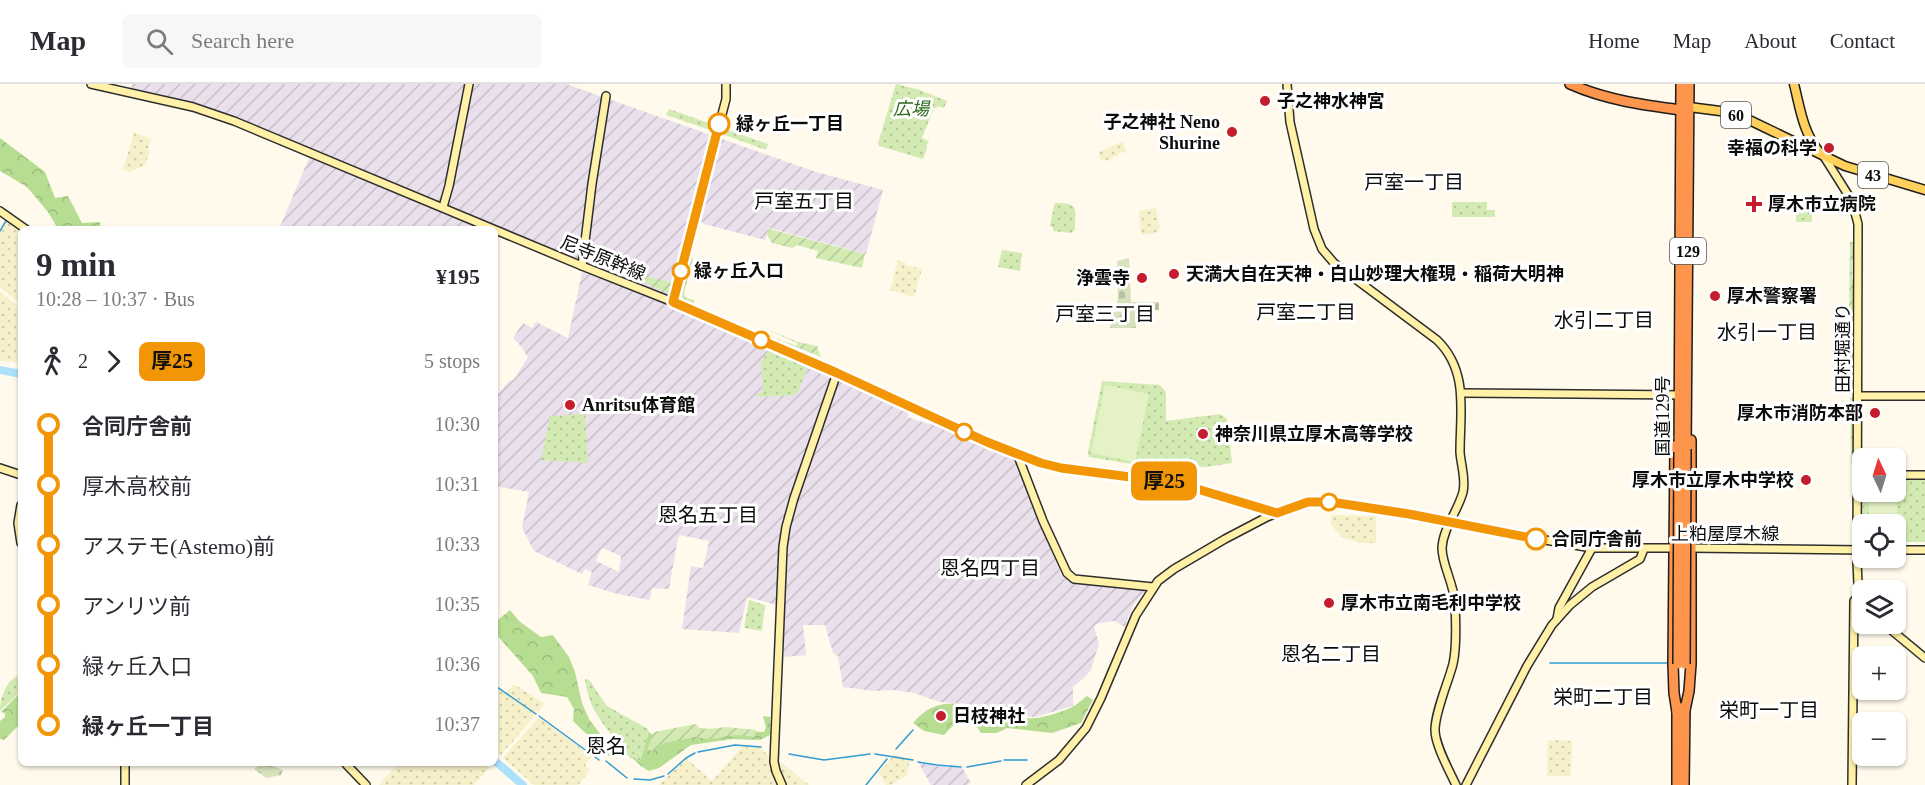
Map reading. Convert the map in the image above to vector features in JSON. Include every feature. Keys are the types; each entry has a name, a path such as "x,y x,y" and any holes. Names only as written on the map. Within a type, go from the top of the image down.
{"highway":[{"path":"1570,84 1628,102 1684,107"},
{"path":"1585,84 1637,99 1684,107"},
{"name":"国道129号","path":"1684,785 1681,664 1685,88"},
{"name":"国道129号","path":"1683,395 1679,420 1683,450"},
{"name":"129","path":"1681,711 1689,691 1691,664 1692,449 1683,395"},
{"name":"129","path":"1679,420 1674,448 1673,664 1674,693 1681,711"},
{"name":"国道129号","path":"1677,785 1681,711"}],"main road":[{"name":"43","path":"1794,84 1805,128 1810,139 1823,155 1845,166 1925,190"},
{"name":"60","path":"1684,107 1728,112 1743,117 1823,155"},
{"path":"1802,145 1808,144 1810,139"}],"street":[{"name":"尼寺原幹線","path":"91,84 193,107 224,117 488,226"},
{"path":"443,207 469,84"},
{"path":"673,302 726,99 726,84"},
{"path":"1287,84 1293,142 1314,229 1322,249 1334,263 1434,337 1444,346 1456,369 1461,393 1460,455 1465,483 1442,546 1455,598 1455,650 1435,731 1437,742 1456,785"},
{"path":"582,266 606,96"},
{"name":"田村堀通り","path":"1823,155 1854,203 1858,224 1859,448"},
{"path":"1837,177 1838,169 1845,166"},
{"path":"0,211 21,226"},
{"name":"尼寺原幹線","path":"498,230 673,302 837,373 1018,456 1061,468 1177,483 1277,513"},
{"path":"782,785 774,762 783,547 794,498 837,373"},
{"path":"1461,393 1683,395"},
{"path":"1858,396 1925,396"},
{"path":"1018,456 1043,521 1067,573 1074,579 1153,587"},
{"path":"0,468 18,474"},
{"path":"1906,475 1925,475"},
{"path":"1026,785 1059,760 1086,728 1136,615 1153,587 1182,564 1225,539 1277,513 1308,502 1393,511 1512,535 1592,548 1564,597 1557,619"},
{"name":"上粕屋厚木線","path":"1592,548 1852,550"},
{"path":"1466,785 1541,640 1570,605 1592,587 1636,562 1644,549"},
{"path":"1906,550 1925,550"},
{"path":"1564,597 1565,604 1570,605"},
{"path":"1852,785 1854,634"},
{"path":"1896,634 1925,658"},
{"path":"125,766 125,785"},
{"path":"348,766 366,785"}],"shaded area":[{"path":"132,84 566,84 816,172 883,190 866,254 769,228 765,240 703,222 695,223 669,307 771,348 911,412 907,417 929,424 931,422 1014,460 1061,574 1075,582 1143,590 1144,592 1132,607 1125,627 1114,621 1096,624 1094,627 1099,643 1091,670 1073,687 1073,706 1035,717 1006,714 967,704 940,702 914,693 896,690 874,691 843,687 838,656 833,653 825,625 803,625 806,655 784,657 784,607 747,597 739,633 682,629 691,566 703,568 709,541 680,535 669,589 652,588 648,600 588,585 592,572 585,569 582,574 534,551 522,528 529,492 498,487 498,394 508,382 514,379 528,357 513,338 523,323 532,328 536,322 568,338 584,263 485,221 483,226 280,226 312,151 224,114 131,91","holes":["602,548 621,556 619,572 596,561"]},
{"path":"134,132 151,139 148,149 150,150 145,165 130,172 123,170"},
{"path":"1123,141 1126,152 1118,153 1118,156 1111,158 1111,161 1100,159 1099,152"},
{"path":"1156,208 1160,228 1157,233 1141,235 1139,211"},
{"path":"7,220 18,228 18,302 0,287 0,233"},
{"path":"898,260 906,265 922,269 914,297 890,290"},
{"path":"0,291 18,306 18,362 0,361"},
{"path":"1331,515 1376,516 1376,543 1362,543 1343,538 1331,525"},
{"path":"514,684 545,704 501,755 498,752 498,687 505,693"},
{"path":"539,717 592,756 585,765 590,770 578,785 534,785 503,758"},
{"path":"1548,740 1572,741 1571,776 1547,776"},
{"path":"743,746 761,748 769,757 781,762 809,785 659,785 686,758 712,781"},
{"path":"894,755 910,759 907,775 891,785 886,785 879,773"},
{"path":"918,762 937,766 962,767 971,783 931,785"},
{"path":"395,766 486,766 489,768 474,785 379,785"}],"green space":[{"name":"広場","path":"896,84 920,90 947,101 944,108 938,106 934,108 922,138 929,141 923,159 879,146"},
{"path":"669,109 714,125 713,131 666,115"},
{"path":"722,128 768,144 766,150 722,134"},
{"path":"0,138 45,172 55,198 68,196 82,223 100,222 100,226 56,226 48,212 27,187 0,171"},
{"path":"1796,199 1812,199 1812,222 1796,222"},
{"path":"1452,202 1487,202 1487,210 1495,210 1495,217 1452,217"},
{"path":"1056,203 1073,206 1075,230 1071,233 1053,231 1053,227 1050,226"},
{"path":"769,229 865,254 862,268 816,258 818,251 797,245 792,248 772,243 767,235"},
{"path":"1850,242 1856,242 1856,259 1852,260 1852,280 1856,281 1855,315 1849,316"},
{"path":"1002,250 1022,253 1020,271 998,267"},
{"path":"690,253 693,258 684,294 686,298 694,300 694,304 681,300 678,291"},
{"path":"1129,258 1131,302 1159,302 1159,310 1137,311 1136,328 1110,328 1114,312 1131,311 1130,304 1117,305 1117,261"},
{"path":"621,270 670,282 672,284 670,291 667,293"},
{"path":"1848,320 1855,320 1856,356 1852,356 1853,392 1849,392"},
{"path":"764,328 798,342 817,346 821,357 764,334 797,346 797,343"},
{"path":"769,349 805,366 807,370 798,392 794,395 757,397 757,394 763,392 761,363"},
{"path":"1102,381 1160,385 1166,392 1166,421 1220,414 1227,419 1232,463 1206,467 1137,465 1089,457 1088,452"},
{"path":"1105,385 1149,394 1135,462 1091,453"},
{"path":"1850,397 1854,399 1854,448 1852,448 1851,463"},
{"path":"585,414 588,463 541,460 550,416"},
{"path":"1906,479 1925,479 1925,542 1906,542 1906,514 1863,514 1862,502 1906,502"},
{"path":"1869,502 1897,502 1897,514 1869,514"},
{"path":"749,600 765,605 762,631 744,628"},
{"path":"510,610 519,621 541,637 553,635 569,657 589,719 616,758 611,758 573,721 574,709 567,697 541,693 533,676 498,636 498,620"},
{"path":"18,677 18,694 0,711 4,691 9,683"},
{"path":"585,679 590,681 605,705 655,736 694,728 764,732 766,727 764,716 770,717 770,735 760,740 732,739 691,745 659,768 649,771 634,760 603,723 592,704"},
{"path":"588,679 607,706 648,729 641,760 638,761 634,757 631,759 596,713 587,691 585,680"},
{"path":"18,695 18,726 4,740 0,739 0,721 5,717 5,713 1,712"},
{"path":"1087,696 1093,700 1081,723 1052,733 1007,728 997,733 981,733 971,718 962,716 944,735 924,731 913,723 927,711 941,705 956,704 1020,718 1036,718 1069,709"},
{"path":"696,724 701,730 726,727 756,730 755,737 737,735 710,739 695,737 664,743 653,751 647,750 654,732"},
{"path":"258,766 273,766 283,770 281,775 266,778 254,769"}],"waterway":[{"path":"0,231 7,219"},
{"path":"0,370 18,373"},
{"path":"1456,587 1459,610"},
{"path":"1456,664 1459,648"},
{"path":"1550,663 1669,663"},
{"path":"1446,699 1451,680"},
{"path":"498,688 536,714"},
{"path":"1441,713 1445,702"},
{"path":"539,716 599,760"},
{"path":"896,749 913,730"},
{"path":"1441,744 1455,775"},
{"path":"698,752 735,745 761,747"},
{"path":"668,774 695,753"},
{"path":"789,754 824,760 870,754"},
{"path":"875,754 913,760"},
{"path":"866,785 887,759"},
{"path":"1004,760 1027,760"},
{"path":"606,761 627,778"},
{"path":"967,767 1001,761"},
{"path":"918,762 961,767"},
{"path":"498,764 523,785"},
{"path":"634,779 650,780 664,776"}],"bus line":[{"name":"厚25","path":"719,124 673,302 902,402 1018,456 1041,463 1061,468 1177,483 1277,513 1308,502 1331,502 1393,511 1536,539"}],"place":[{"name":"子之神水神宮","path":"1265,101"},
{"name":"緑ヶ丘一丁目","path":"719,124"},
{"name":"子之神社 Neno Shurine","path":"1232,132"},
{"name":"幸福の科学","path":"1829,148"},
{"name":"厚木市立病院","path":"1754,204"},
{"name":"緑ヶ丘入口","path":"681,271"},
{"name":"天満大自在天神・白山妙理大権現・稲荷大明神","path":"1174,274"},
{"name":"浄雲寺","path":"1142,278"},
{"name":"厚木警察署","path":"1715,296"},
{"name":"Anritsu体育館","path":"570,405"},
{"name":"厚木市消防本部","path":"1875,413"},
{"name":"神奈川県立厚木高等学校","path":"1203,434"},
{"name":"厚木市立厚木中学校","path":"1806,480"},
{"name":"合同庁舎前","path":"1536,539"},
{"name":"厚木市立南毛利中学校","path":"1329,603"},
{"name":"日枝神社","path":"941,716"}],"district":[{"name":"戸室一丁目","path":"1414,182"},
{"name":"戸室五丁目","path":"804,201"},
{"name":"戸室二丁目","path":"1306,312"},
{"name":"戸室三丁目","path":"1105,314"},
{"name":"水引二丁目","path":"1604,320"},
{"name":"水引一丁目","path":"1767,332"},
{"name":"恩名五丁目","path":"708,515"},
{"name":"恩名四丁目","path":"990,568"},
{"name":"恩名二丁目","path":"1331,654"},
{"name":"栄町二丁目","path":"1603,697"},
{"name":"栄町一丁目","path":"1769,710"},
{"name":"恩名","path":"606,746"}]}
